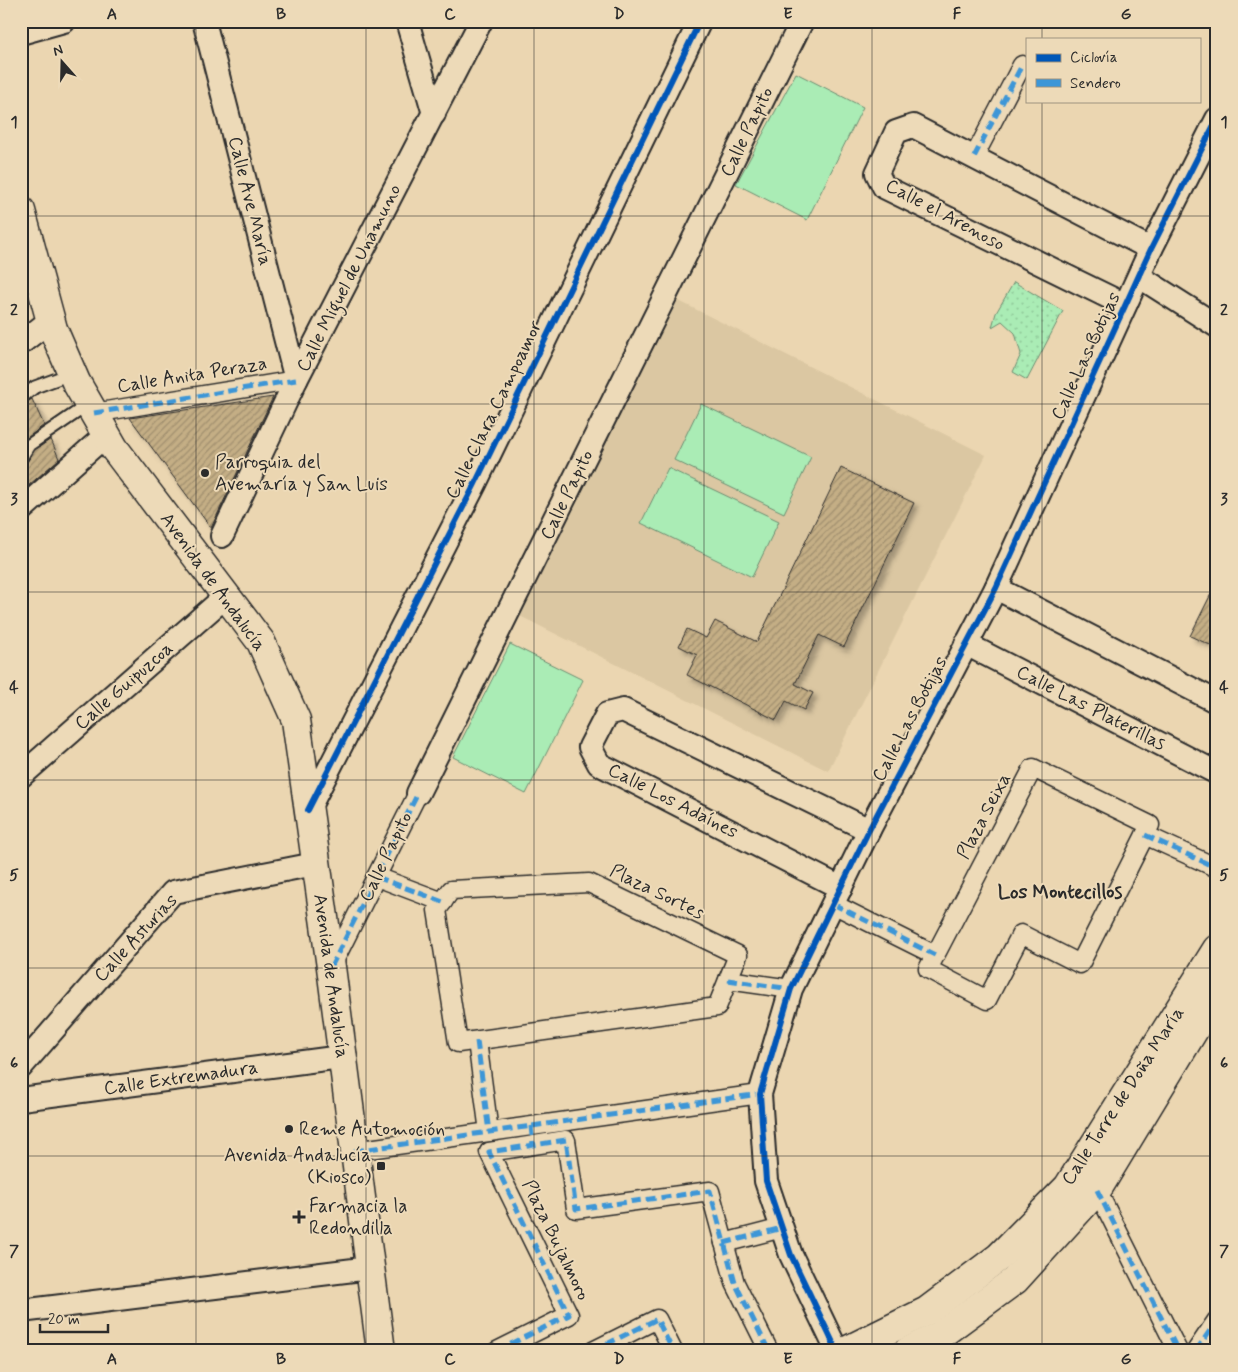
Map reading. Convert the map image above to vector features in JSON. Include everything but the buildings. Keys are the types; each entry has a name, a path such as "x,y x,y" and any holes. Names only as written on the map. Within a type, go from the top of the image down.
{"main road":[{"name":"Avenida de Andalucía","path":"21,211 52,319 53,329 73,373 97,417 261,642 296,720 331,968 341,1057 381,1351"},
{"name":"Calle Torre de Doña María","path":"846,1351 927,1311 999,1257 1068,1187 1217,949"},
{"name":"Calle Torre de Doña María","path":"908,1351 940,1335 1015,1280 1097,1190 1217,992"},
{"name":"Avenida de Andalucía","path":"375,1306 391,1351"}],"street":[{"path":"21,33 64,21"},
{"name":"Calle Ave María","path":"204,21 296,380"},
{"path":"407,21 434,114"},
{"name":"Calle Miguel de Unamuno","path":"222,536 296,380 481,21"},
{"name":"Calle Clara Campoamor","path":"308,810 475,484 700,21"},
{"name":"Calle Papito","path":"331,968 802,21"},
{"path":"974,157 1022,65"},
{"name":"Calle Las Botijas","path":"837,1351 791,1255 766,1180 760,1094 791,989 869,830 996,588 1125,305 1140,277 1151,249 1217,119"},
{"name":"Calle el Arenoso","path":"1125,305 884,187 877,173 896,132 913,126 1151,249"},
{"path":"1140,277 1217,326"},
{"path":"21,343 52,319"},
{"name":"Calle Anita Peraza","path":"97,417 296,380"},
{"path":"21,510 97,417"},
{"path":"996,588 1217,702"},
{"name":"Calle Guipuzcoa","path":"21,776 226,596"},
{"name":"Calle Las Platerillas","path":"966,644 1217,773"},
{"name":"Calle Los Adaínes","path":"837,896 599,764 590,747 607,714 623,710 869,830"},
{"name":"Plaza Seixa","path":"935,955 1033,768 1150,826 1146,835"},
{"path":"837,896 935,955 928,969 988,1000 1021,934 1080,964 1146,835 1217,868"},
{"name":"Calle Asturias","path":"21,1067 173,892 316,864"},
{"path":"377,877 443,902"},
{"name":"Plaza Sortes","path":"589,883 738,955 717,1007 458,1043 437,910 443,902 451,890 589,883"},
{"path":"728,980 791,989"},
{"path":"477,1040 489,1132"},
{"name":"Calle Extremadura","path":"21,1099 341,1057"},
{"path":"354,1151 760,1094"},
{"path":"531,1126 533,1145"},
{"name":"Plaza Bujalmoro","path":"496,1351 569,1315 489,1152 566,1140 576,1209 710,1191 735,1283 769,1351"},
{"path":"1097,1190 1178,1351"},
{"path":"724,1243 782,1228"},
{"path":"21,1311 370,1268"},
{"path":"593,1351 657,1319 674,1351"},
{"path":"1196,1351 1217,1320"}],"lane":[{"path":"21,398 35,387 73,373"},
{"path":"21,458 29,445 97,417"}],"shaded area":[{"path":"673,298 986,455 828,771 514,613"}],"green space":[{"path":"796,73 863,107 807,220 736,184"},
{"path":"1014,282 1063,311 1027,380 1013,372 1021,354 1015,333 1002,321 992,327 996,313"},
{"path":"701,404 811,457 784,513 674,460"},
{"path":"668,468 779,521 752,577 641,523"},
{"path":"510,644 583,680 526,794 453,757"}],"marked path":[{"path":"974,157 1022,65"},
{"path":"94,413 296,380"},
{"path":"331,967 418,793"},
{"path":"1145,835 1217,868"},
{"path":"377,877 443,902"},
{"path":"833,904 935,955"},
{"path":"728,980 791,989"},
{"path":"477,1041 489,1132"},
{"path":"354,1151 760,1094"},
{"path":"531,1126 533,1145"},
{"path":"497,1351 569,1315 489,1152 566,1140 576,1209 710,1191 735,1283 769,1351"},
{"path":"1097,1190 1178,1351"},
{"path":"724,1243 782,1228"},
{"path":"593,1351 657,1319 673,1351"},
{"path":"1196,1351 1217,1320"}],"cycle path":[{"path":"308,810 475,484 700,21"},
{"path":"837,1351 791,1255 766,1181 760,1094 791,989 869,830 996,588 1151,249 1217,119"}],"place":[{"name":"Parroquia del Avemaría y San Luis","path":"205,473"},
{"name":"Reme Automoción","path":"289,1129"},
{"name":"Avenida Andalucía (Kiosco)","path":"381,1166"},
{"name":"Farmacia la Redondilla","path":"299,1217"}],"district":[{"name":"Los Montecillos","path":"1060,892"}]}
